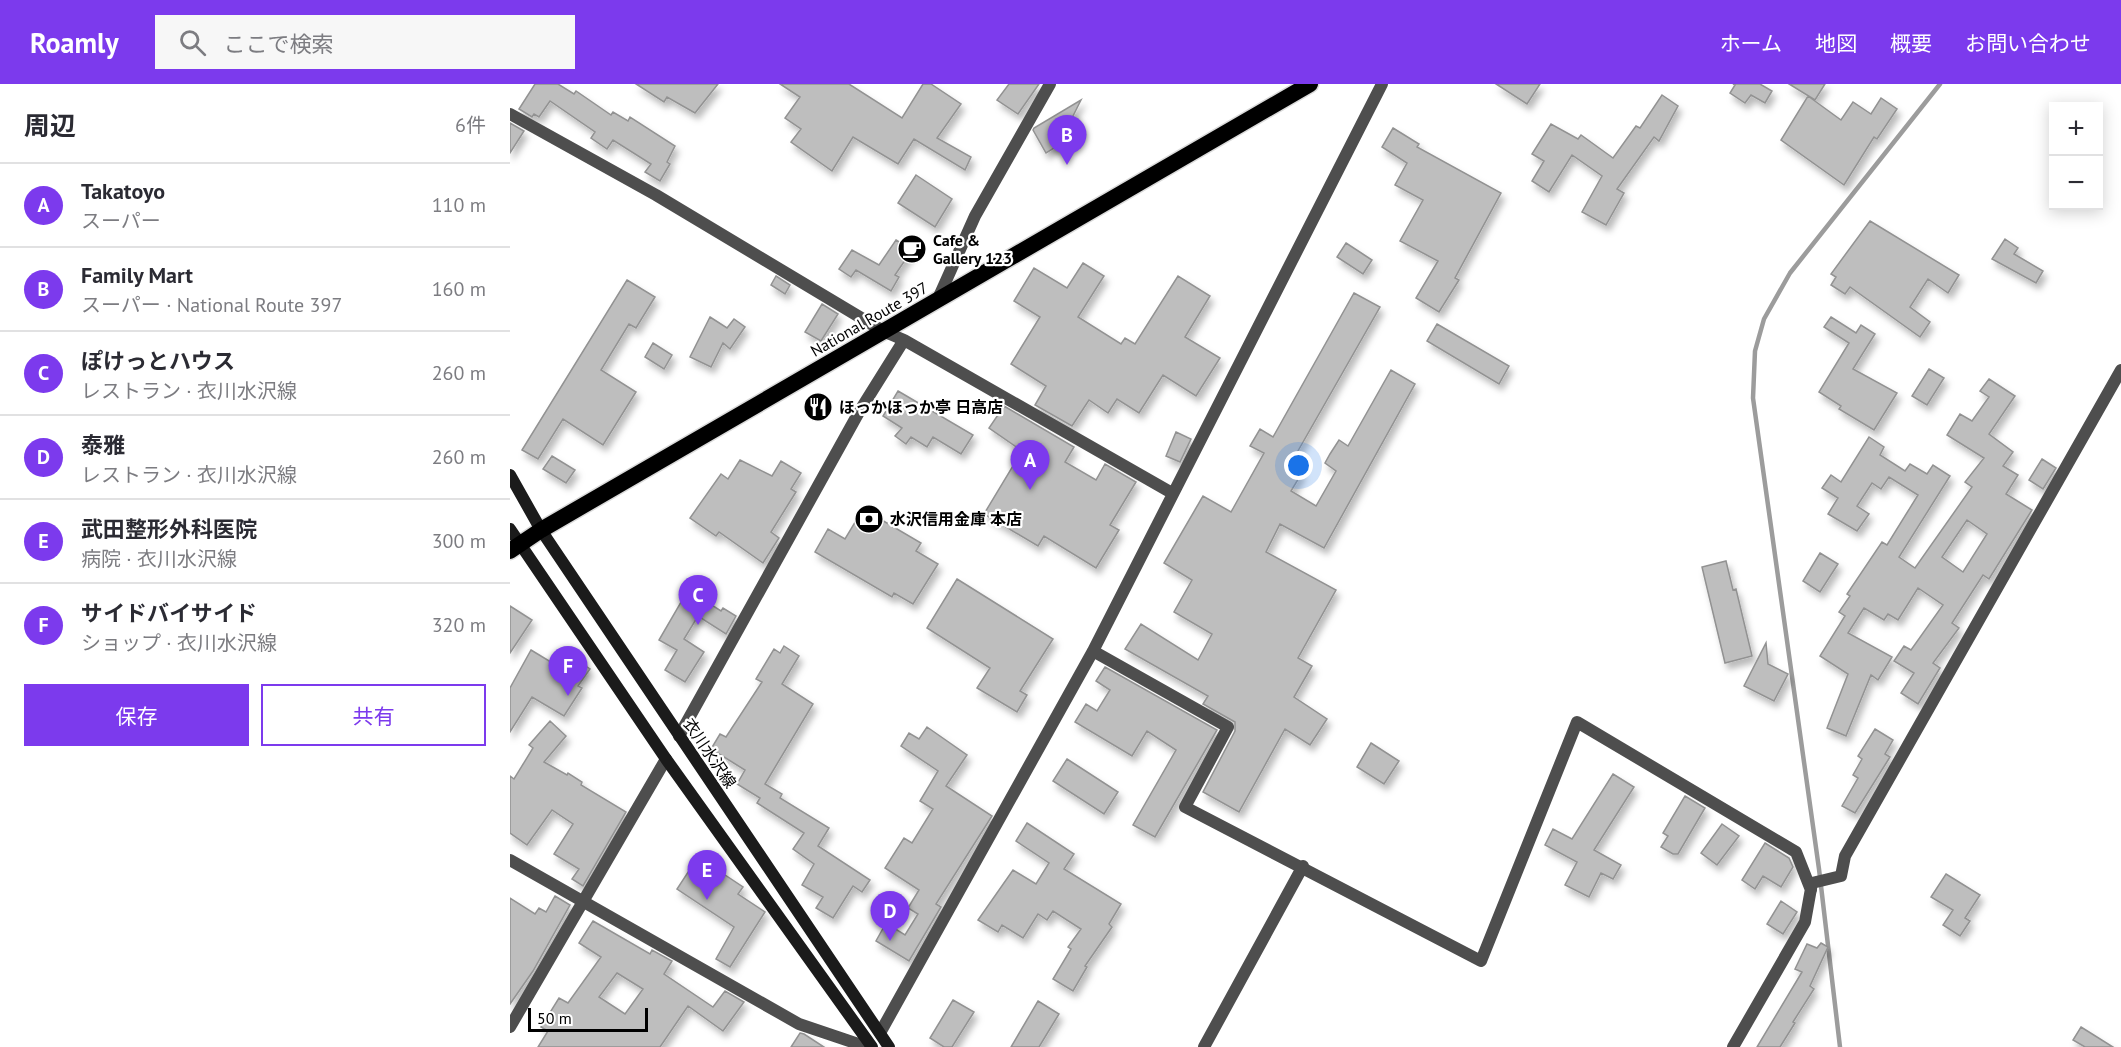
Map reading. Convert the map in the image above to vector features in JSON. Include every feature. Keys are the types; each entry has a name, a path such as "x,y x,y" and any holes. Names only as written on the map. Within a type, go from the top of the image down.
{"highway":[{"name":"National Route 397","path":"515,549 541,530 1310,84"}],"main road":[{"name":"衣川水沢線","path":"510,475 541,530 889,1047"},
{"path":"510,529 515,549 872,1047"}],"street":[{"path":"937,301 975,216 1050,84"},
{"path":"880,1033 1093,651 1382,84"},
{"path":"510,114 656,195 883,331 904,340 1172,493"},
{"path":"679,736 859,412 904,340"},
{"path":"1812,886 1830,877 1841,876 1845,856 2121,370"},
{"path":"1093,651 1228,727 1185,807 1481,961 1577,722 1796,852 1812,886 1804,922 1733,1047"},
{"path":"510,1027 666,759"},
{"path":"510,860 799,1024 867,1047"},
{"path":"1204,1047 1302,866"}],"building":[{"path":"535,84 558,84 574,94 576,91 611,115 613,112 628,121 630,117 675,146 667,162 670,164 660,181 645,172 651,164 613,140 607,149 591,138 595,132 550,101 539,117 534,114 532,117 519,109"},
{"path":"636,84 718,84 695,113 667,97 664,102"},
{"path":"780,84 849,84 902,118 923,84 931,84 961,104 937,138 971,157 965,170 914,139 898,164 853,137 832,171 791,142 801,129 785,118 800,97"},
{"path":"1009,84 1039,84 1018,114 997,100"},
{"path":"1496,84 1540,84 1527,104"},
{"path":"1733,84 1760,84 1772,91 1765,103 1751,95 1745,103 1730,93 1735,85"},
{"path":"1789,84 1825,84 1815,100"},
{"path":"1662,95 1678,106 1659,141 1654,137 1617,189 1624,193 1606,225 1582,212 1602,176 1572,155 1549,192 1532,181 1544,161 1532,154 1551,124 1578,139 1581,135 1613,158 1636,126 1640,128"},
{"path":"1808,96 1841,120 1853,102 1871,114 1881,98 1897,109 1877,139 1874,137 1844,185 1781,140"},
{"path":"1081,100 1073,116 1082,131 1046,153 1034,128"},
{"path":"510,123 524,131 510,153"},
{"path":"1393,128 1419,144 1417,147 1501,193 1455,278 1459,280 1439,312 1416,298 1438,261 1400,241 1423,200 1395,185 1407,163 1382,147"},
{"path":"916,175 952,199 935,227 898,203"},
{"path":"1870,221 1959,275 1948,293 1928,279 1910,307 1930,322 1920,337 1850,287 1845,294 1831,285 1836,277 1831,274"},
{"path":"2005,239 2018,248 2014,254 2043,271 2036,283 1992,259"},
{"path":"896,240 912,250 895,275 899,277 891,291 856,270 851,277 839,269 852,250 879,265"},
{"path":"1346,243 1372,260 1363,274 1337,257"},
{"path":"1083,263 1104,276 1078,317 1121,344 1125,338 1135,344 1178,276 1210,296 1185,337 1220,358 1196,396 1163,375 1139,413 1117,399 1108,413 1089,400 1072,426 1035,405 1046,386 1011,364 1040,317 1014,301 1034,268 1067,288"},
{"path":"776,276 790,285 785,294 771,285"},
{"path":"627,280 655,297 636,328 629,324 601,370 636,392 603,445 563,419 538,459 522,450"},
{"path":"1354,293 1380,307 1290,465 1302,473 1291,491 1316,506 1336,471 1325,463 1339,440 1348,446 1391,370 1415,384 1324,548 1280,524 1266,552 1336,590 1298,658 1312,666 1294,697 1327,719 1310,745 1285,729 1239,812 1203,792 1235,731 1235,722 1203,704 1208,696 1125,649 1141,624 1198,660 1212,634 1174,612 1192,580 1164,563 1203,496 1231,512 1264,453 1250,446 1260,429 1273,437"},
{"path":"822,304 838,314 821,341 805,332"},
{"path":"710,317 727,328 734,319 745,327 730,349 723,343 711,367 690,357"},
{"path":"1831,317 1856,333 1861,325 1875,334 1853,369 1897,393 1874,430 1839,409 1841,406 1819,392 1849,343 1824,327"},
{"path":"1437,324 1509,366 1499,384 1427,341"},
{"path":"653,343 672,355 664,369 645,357"},
{"path":"1929,369 1944,378 1927,405 1912,396"},
{"path":"1989,379 2015,396 1989,434 2013,452 2003,466 2018,475 2006,494 2032,510 1989,579 1983,575 1952,623 1959,628 1933,663 1940,668 1918,704 1901,693 1914,673 1894,661 1904,646 1911,650 1943,605 1918,588 1898,620 1888,614 1884,620 1864,608 1848,633 1892,657 1878,680 1871,675 1846,736 1827,728 1848,674 1820,656 1845,616 1839,612 1850,596 1847,594 1882,542 1887,545 1918,495 1889,477 1881,489 1872,483 1857,506 1869,514 1857,531 1828,514 1838,498 1822,488 1831,475 1841,482 1869,437 1884,447 1880,455 1905,471 1910,464 1927,474 1933,465 1950,476 1899,557 1915,568 1972,487 1965,482 1984,458 1947,435 1960,414 1972,421 1989,397 1980,391","holes":["1967,520 1987,534 1963,572 1942,557"]},
{"path":"898,391 973,435 961,454 933,437 927,447 911,437 906,444 895,436 902,428 883,416"},
{"path":"1004,406 1074,447 1065,462 1096,480 1105,464 1136,482 1110,525 1119,530 1096,568 1044,536 1038,546 984,514 1022,451 989,428"},
{"path":"1176,432 1191,439 1180,462 1166,456"},
{"path":"552,456 575,470 566,483 543,469"},
{"path":"2042,459 2056,468 2043,489 2029,480"},
{"path":"740,460 772,476 781,461 801,473 791,489 796,492 771,532 779,538 763,563 719,532 716,536 690,518 721,474 728,479"},
{"path":"863,509 921,543 916,551 938,564 913,604 894,593 892,597 815,552 828,529 845,539"},
{"path":"1820,553 1838,564 1820,592 1803,581"},
{"path":"1726,561 1733,590 1736,589 1752,656 1725,663 1702,567"},
{"path":"957,579 1053,639 1020,691 1027,695 1017,712 977,688 990,668 927,628"},
{"path":"688,590 721,611 723,608 736,616 726,634 698,616 684,639 704,652 685,682 665,670 677,650 659,640"},
{"path":"510,606 532,620 510,653"},
{"path":"1766,643 1768,664 1788,674 1774,701 1744,686"},
{"path":"784,646 799,656 782,684 813,704 765,784 782,794 780,798 829,828 818,846 870,880 862,892 853,886 833,918 816,908 823,897 802,885 814,864 793,849 804,833 757,803 760,798 737,784 745,770 711,749 720,734 726,737 762,682 756,679 774,649 780,653"},
{"path":"531,650 559,667 568,654 590,669 578,686 582,688 564,716 532,697 510,732 510,688"},
{"path":"1105,667 1217,730 1155,837 1133,825 1176,750 1147,731 1132,756 1075,722 1086,704 1097,711 1110,690 1096,681"},
{"path":"550,721 566,736 544,762 567,775 568,773 582,782 581,785 626,812 583,886 572,879 579,869 554,854 573,824 552,810 527,845 510,833 510,776 514,779 533,748 529,745"},
{"path":"927,727 967,755 946,786 992,816 936,904 941,907 909,961 876,941 886,923 905,935 918,914 908,908 919,890 885,868 904,838 912,843 933,809 920,801 938,771 901,746 909,733 919,739"},
{"path":"1875,729 1893,740 1885,754 1890,757 1855,813 1842,806 1858,778 1853,775 1862,759 1858,756"},
{"path":"1371,743 1399,761 1384,784 1357,767"},
{"path":"1067,759 1118,792 1104,814 1053,781"},
{"path":"1613,774 1634,787 1594,850 1621,865 1613,879 1601,873 1589,897 1565,885 1577,862 1545,845 1553,829 1572,839"},
{"path":"1685,796 1705,808 1678,854 1673,854 1661,847 1668,836 1663,833"},
{"path":"1027,823 1074,854 1064,869 1121,904 1109,924 1112,927 1085,966 1087,967 1073,991 1053,979 1071,949 1068,947 1081,929 1053,911 1047,920 1038,914 1023,938 1002,925 998,932 978,920 1013,870 1036,884 1049,863 1016,841"},
{"path":"1722,824 1739,836 1717,865 1701,853"},
{"path":"1765,843 1789,858 1793,867 1781,887 1763,876 1755,889 1742,880"},
{"path":"698,857 743,887 738,894 765,912 730,967 716,959 734,927 677,889"},
{"path":"1946,874 1980,895 1965,918 1970,921 1960,936 1943,925 1953,910 1931,897"},
{"path":"555,896 570,905 533,971 510,1004 510,898 535,914 539,908 546,912"},
{"path":"1781,901 1797,912 1783,934 1767,924"},
{"path":"593,921 650,954 652,950 672,961 664,974 713,1007 725,991 744,1002 723,1031 688,1006 660,1047 538,1047 548,1031 541,1027 559,998 568,1003 601,957 579,943","holes":["617,973 643,989 625,1014 599,997"]},
{"path":"1821,943 1828,947 1810,986 1814,989 1793,1022 1795,1023 1780,1047 1757,1047 1802,972 1795,969 1807,944 1817,948"},
{"path":"953,1000 974,1012 952,1047 944,1047 930,1038"},
{"path":"1038,1001 1059,1014 1039,1047 1011,1047"},
{"path":"2081,1027 2113,1047 2085,1047 2073,1040"},
{"path":"800,1033 804,1034 824,1047 791,1047"}],"waterway":[{"path":"1840,1047 1819,869 1753,398 1755,351 1764,319 1790,273 1940,84"}],"place":[{"name":"Family Mart","path":"1067,165"},
{"name":"Cafe & Gallery 123","path":"912,249"},
{"name":"ほっかほっか亭 日高店","path":"818,407"},
{"name":"Takatoyo","path":"1030,490"},
{"name":"水沢信用金庫 本店","path":"869,519"},
{"name":"ぽけっとハウス","path":"698,625"},
{"name":"サイドバイサイド","path":"568,696"},
{"name":"武田整形外科医院","path":"707,900"},
{"name":"泰雅","path":"890,941"}]}
